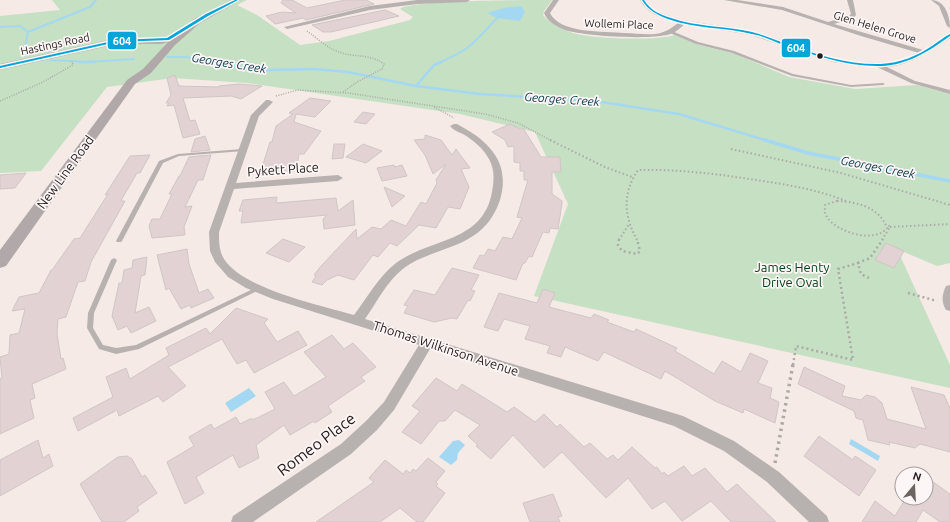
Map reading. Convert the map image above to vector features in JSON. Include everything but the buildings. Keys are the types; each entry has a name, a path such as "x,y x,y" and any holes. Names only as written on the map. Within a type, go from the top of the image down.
{"main road":[{"name":"New Line Road","path":"131,82 132,74 162,41 192,20 229,0"},
{"name":"New Line Road","path":"0,262 131,82 147,71 165,50 188,28 207,15 237,0"},
{"path":"143,74 142,72 163,46 162,41 172,38 188,28"},
{"name":"Hastings Road","path":"0,67 117,41 162,41"}],"street":[{"path":"287,27 301,26 377,8 417,2 467,0"},
{"name":"Wollemi Place","path":"556,0 547,13 548,15 550,18 573,31 596,34 655,36 671,32 683,22"},
{"path":"642,0 643,4 648,10 655,14 683,22 752,33 834,60 878,64 903,62 915,58 950,35"},
{"name":"Glen Helen Grove","path":"731,0 783,9 886,42 923,52"},
{"path":"829,24 851,17 854,14 850,0"},
{"path":"934,0 941,5 950,25"},
{"path":"878,64 913,82 950,92"},
{"name":"Thomas Wilkinson Avenue","path":"269,102 255,115 214,232 215,251 222,264 237,278 257,289 678,421 729,446 773,477 821,522"},
{"path":"357,320 391,275 400,266 417,256 462,237 477,228 495,202 498,187 498,167 486,148 472,135 454,126"},
{"name":"Pykett Place","path":"231,186 338,178"},
{"path":"950,289 948,295 950,306"},
{"name":"Romeo Place","path":"239,522 346,448 372,425 389,406 427,343"}],"lane":[{"path":"671,32 697,43 733,52 792,75 851,86 883,84"},
{"path":"119,241 162,162 178,155 242,150"},
{"path":"114,260 91,313 90,328 101,347 116,351 136,347 257,289"}],"path":[{"path":"301,26 322,40 328,46 338,51 347,54 371,56 379,59 384,64 382,69 357,82 343,93"},
{"path":"0,101 73,65 69,52"},
{"path":"431,106 454,118 454,126"},
{"path":"731,149 786,159 845,174 950,205"},
{"path":"629,224 619,236 617,242 618,248 621,252 626,254 637,254 640,251 640,244 629,224 626,203 632,177 638,170 667,169 726,174 832,195 870,209 882,216 890,227"},
{"path":"846,201 830,202 825,206 825,215 838,227 869,236 884,232 887,228 886,222"},
{"path":"890,227 950,224"},
{"path":"773,477 796,346 854,360 838,269 870,258 882,239 888,233 890,227"},
{"path":"858,263 862,274 869,278"},
{"path":"908,293 950,306"}],"green space":[{"name":"James Henty Drive Oval","path":"52,0 247,0 237,5 257,15 300,45 329,41 410,20 413,17 400,9 408,6 447,2 552,0 544,11 543,15 557,26 573,33 594,37 640,39 675,35 699,45 735,54 789,77 855,89 917,85 950,94 950,263 937,266 897,249 950,365 950,388 534,296 568,204 535,132 460,114 247,83 173,78 107,87 41,171 0,173 0,16 60,10"}],"water":[{"path":"521,6 525,12 520,21 497,18 487,13 504,8"},
{"path":"249,388 256,396 231,412 225,403"},
{"path":"851,439 880,456 878,461 849,444"},
{"path":"459,440 465,445 458,453 457,460 451,465 439,457 453,441"}],"waterway":[{"name":"Georges Creek","path":"28,32 90,7 96,0"},
{"path":"441,62 467,48 497,18"},
{"path":"0,27 20,26 28,32"},
{"name":"Georges Creek","path":"28,32 24,53 31,55"},
{"name":"Georges Creek","path":"167,57 187,57 207,62"},
{"name":"Georges Creek","path":"88,62 134,59"},
{"name":"Georges Creek","path":"50,60 88,62"},
{"name":"Georges Creek","path":"80,62 88,62"},
{"name":"Georges Creek","path":"88,62 95,62"},
{"name":"Georges Creek","path":"207,62 265,70 314,69 348,72 416,86"},
{"name":"Georges Creek","path":"207,62 211,63"},
{"path":"416,86 434,65 441,62"},
{"name":"Georges Creek","path":"416,86 480,94 595,101 679,114 768,141"},
{"name":"Georges Creek","path":"765,140 808,153 950,181"}],"transit line":[{"name":"604","path":"0,67 117,41 168,39 207,15 237,0"},
{"name":"604","path":"643,0 651,10 669,19 753,33 815,54 859,64 882,65 901,62 926,51 950,35"}]}
